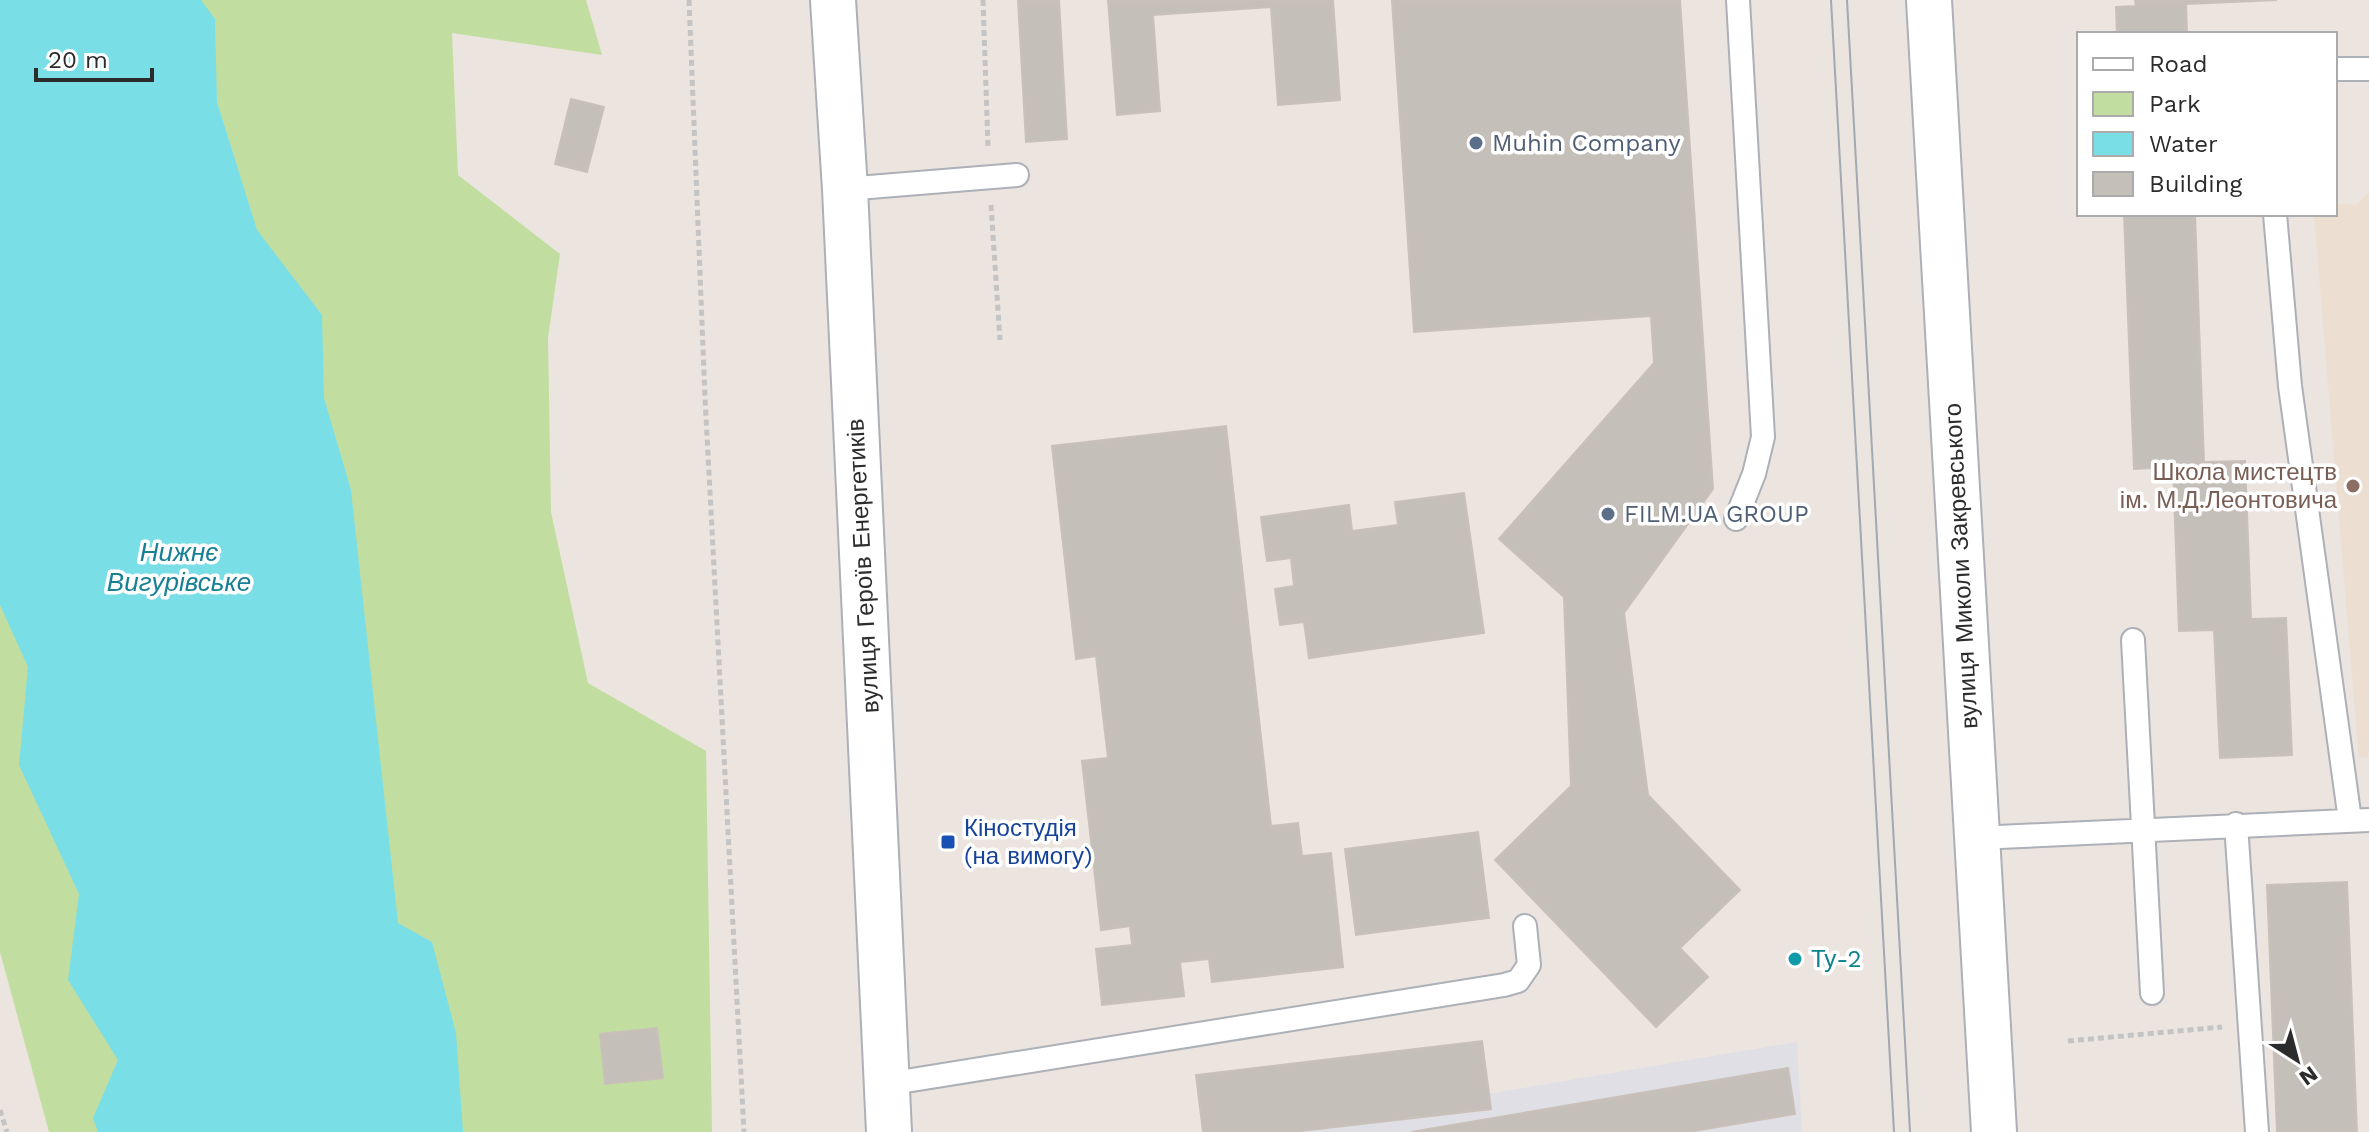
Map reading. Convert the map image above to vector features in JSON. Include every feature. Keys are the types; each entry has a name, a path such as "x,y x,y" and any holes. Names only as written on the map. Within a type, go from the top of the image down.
{"street":[{"name":"вулиця Героїв Енергетиків","path":"833,0 845,189 889,1132"},
{"name":"вулиця Миколи Закревського","path":"1929,0 1994,1132"}],"lane":[{"path":"1736,519 1754,474 1763,437 1738,0"},
{"path":"2337,69 2369,69"},
{"path":"845,189 1017,175"},
{"path":"1977,838 2359,820 2290,386 2275,216"},
{"path":"2133,640 2152,993"},
{"path":"2236,824 2257,1132"},
{"path":"887,1084 1504,985 1518,981 1529,965 1525,926"}],"path":[{"path":"689,0 705,398 744,1132"},
{"path":"2068,1041 2251,1024"},
{"path":"0,1110 7,1132"}],"shaded area":[{"name":"Школа мистецтв ім. М.Д.Леонтовича","path":"2369,192 2369,757 2359,758 2314,216 2337,216 2337,203 2356,205"},
{"path":"1797,1042 1802,1132 1260,1132"}],"green space":[{"path":"0,0 586,0 602,55 452,33 458,175 560,254 548,338 551,512 588,683 706,751 712,1132 49,1132 0,952"}],"water":[{"name":"Нижнє Вигурівське","path":"0,0 201,0 215,19 217,102 257,230 322,315 324,398 351,490 398,923 432,942 456,1033 463,1132 98,1132 93,1118 118,1060 68,980 79,894 19,765 28,667 0,605"}],"building":[{"path":"1018,0 1059,0 1067,139 1026,142"},
{"path":"1108,0 1333,0 1340,100 1278,105 1271,7 1153,15 1160,111 1117,115"},
{"name":"FILM.UA GROUP","path":"1392,0 1680,0 1713,489 1624,613 1648,795 1740,890 1680,948 1708,977 1656,1027 1495,860 1571,786 1564,597 1499,539 1654,363 1651,316 1414,332"},
{"path":"2135,0 2277,0 2186,4 2187,32 2117,32 2116,7 2136,6"},
{"path":"571,99 604,107 587,172 555,164"},
{"path":"2124,216 2195,216 2204,462 2245,461 2251,619 2286,618 2292,755 2220,758 2214,630 2179,631 2173,467 2134,469"},
{"path":"1226,426 1271,826 1298,823 1302,856 1331,853 1343,967 1212,982 1209,959 1180,962 1184,996 1102,1005 1096,949 1132,945 1130,926 1101,930 1082,761 1108,758 1096,656 1076,659 1052,446"},
{"path":"1464,493 1484,633 1309,658 1304,622 1280,625 1275,589 1294,586 1291,558 1267,561 1261,517 1349,505 1352,531 1398,525 1395,502"},
{"path":"1478,832 1489,918 1356,935 1345,849"},
{"path":"2347,882 2357,1132 2277,1132 2267,885"},
{"path":"657,1028 663,1078 605,1084 600,1034"},
{"path":"1482,1041 1491,1109 1292,1132 1203,1132 1196,1075"},
{"path":"1788,1068 1795,1114 1688,1132 1411,1132"}],"tram line":[{"path":"1831,0 1894,1132"},
{"path":"1847,0 1910,1132"}],"place":[{"name":"Muhin Company","path":"1476,143"},
{"name":"Школа мистецтв ім. М.Д.Леонтовича","path":"2353,486"},
{"name":"FILM.UA GROUP","path":"1608,514"},
{"name":"Кіностудія (на вимогу)","path":"948,842"},
{"name":"Ту-2","path":"1795,959"}]}
